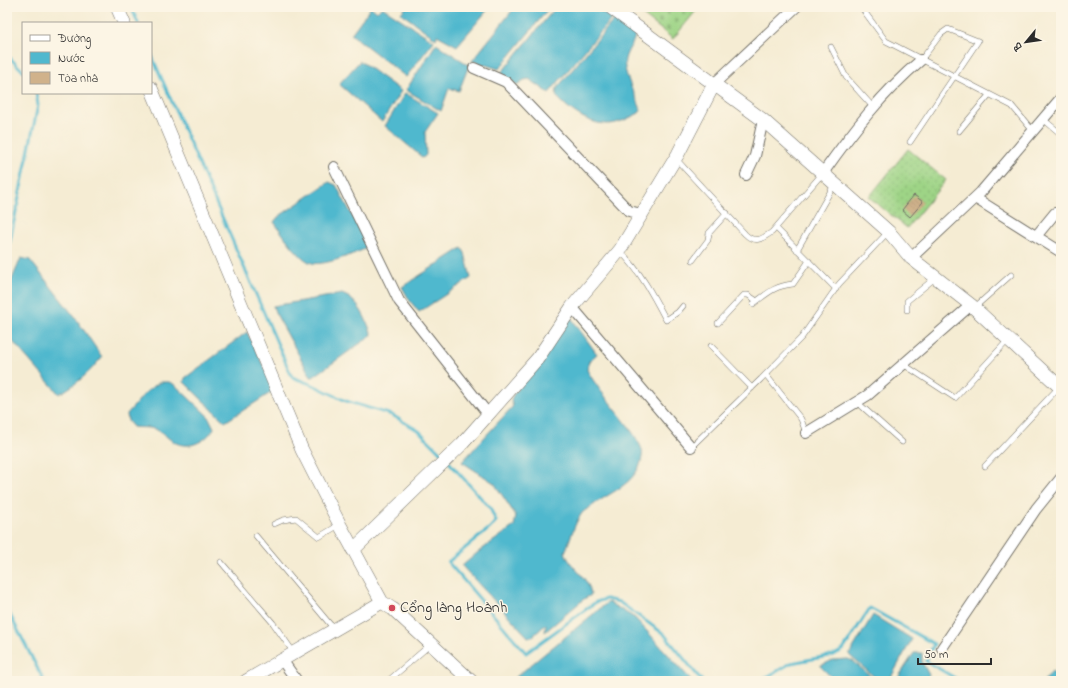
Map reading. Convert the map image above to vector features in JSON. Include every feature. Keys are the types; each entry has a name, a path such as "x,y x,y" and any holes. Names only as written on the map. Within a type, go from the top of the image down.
{"street":[{"path":"117,7 124,22"},
{"path":"610,7 763,120 889,232 911,258 973,306 1060,387"},
{"path":"353,550 451,454 538,358 572,307 620,250 675,159 714,84 791,9"},
{"path":"823,173 864,117 902,76 921,60"},
{"path":"474,68 506,82 629,211 642,214"},
{"path":"152,90 302,450 353,550 388,606 471,681"},
{"path":"911,258 975,198 1061,98"},
{"path":"746,175 755,156 763,120"},
{"path":"334,167 399,300 488,414"},
{"path":"975,198 1037,235 1061,252"},
{"path":"1037,235 1055,213"},
{"path":"806,434 868,395 973,306"},
{"path":"572,307 690,447"},
{"path":"942,648 1036,509 1061,478"},
{"path":"246,681 334,630 388,606"},
{"path":"282,660 297,681"}],"lane":[{"path":"861,7 886,41 955,78 1012,106 1033,131"},
{"path":"910,142 955,78 978,41 948,29 941,34 921,60"},
{"path":"831,47 846,77 873,107"},
{"path":"959,131 989,95"},
{"path":"1043,119 1061,134"},
{"path":"675,159 750,239 762,239 776,228 823,173"},
{"path":"798,250 835,184"},
{"path":"693,260 708,240 709,233 727,213"},
{"path":"776,228 836,288"},
{"path":"690,447 766,375 802,337 836,288 889,232"},
{"path":"620,250 633,264 651,292 666,320 678,312 683,306"},
{"path":"718,323 744,295 748,295 755,303 780,285 793,284 809,261"},
{"path":"973,306 1011,275"},
{"path":"907,310 907,301 936,277"},
{"path":"903,364 955,398 1009,338"},
{"path":"711,346 752,388"},
{"path":"766,375 801,419 806,434"},
{"path":"985,466 1060,387"},
{"path":"857,402 902,442"},
{"path":"274,524 296,518 319,537 340,525"},
{"path":"256,536 334,630"},
{"path":"221,562 273,623 294,653"},
{"path":"388,681 431,644"}],"green space":[{"path":"633,7 699,7 673,39"},
{"path":"908,149 946,180 907,228 869,197"}],"water":[{"path":"371,7 377,12 382,7 434,41 406,77 351,34"},
{"path":"406,7 490,7 457,46 437,35 436,39 401,13"},
{"path":"515,7 550,7 499,69 472,61"},
{"path":"556,7 600,7 614,16 549,93 529,79 524,80 517,85 501,73"},
{"path":"619,18 635,30 633,42 626,55 625,65 628,78 641,110 639,113 622,121 610,124 601,124 584,118 569,108 556,96 557,88 613,21"},
{"path":"436,44 469,65 459,91 449,88 441,111 406,90"},
{"path":"360,61 401,91 382,122 339,84"},
{"path":"405,93 438,113 425,132 426,155 423,158 385,126"},
{"path":"329,182 336,185 367,243 365,249 337,260 321,263 309,262 304,259 290,244 274,222 278,217"},
{"path":"462,248 465,253 471,278 419,312 410,301 402,287"},
{"path":"21,258 30,260 77,320 102,357 82,378 59,394 7,335 7,304 10,284"},
{"path":"342,294 357,305 372,335 311,377 273,306"},
{"path":"571,318 597,354 589,361 587,370 634,435 641,448 642,457 636,473 631,479 582,513 574,527 565,552 571,563 584,578 590,589 591,595 584,599 545,632 546,624 532,637 528,637 462,566 514,526 516,516 494,483 462,462 513,406 511,401 513,395"},
{"path":"247,332 275,390 225,422 184,382 185,378"},
{"path":"160,382 169,382 175,385 208,416 214,428 202,441 191,445 180,444 174,442 155,429 133,427 128,421 127,414 146,392"},
{"path":"608,602 635,618 692,681 511,681"},
{"path":"873,615 912,639 889,681 879,681 849,655"},
{"path":"914,653 922,653 922,662 929,675 925,681 896,681"},
{"path":"848,659 853,661 876,681 835,681 820,666 833,660"},
{"path":"1052,671 1061,678 1061,681 1044,681"}],"building":[{"path":"914,195 923,202 910,217 902,210"}],"waterway":[{"path":"131,7 138,22"},
{"path":"7,55 22,70"},
{"path":"152,56 292,377 313,385 346,401 392,415 419,431 445,457"},
{"path":"7,255 38,105 36,94"},
{"path":"448,461 490,508 496,521 490,528 448,562 526,653 596,602 606,599 619,602 664,634 702,681"},
{"path":"760,681 791,663 834,655 843,650 870,608 934,644 926,661 960,681"},
{"path":"7,609 44,681"}],"place":[{"name":"Cổng làng Hoành","path":"392,608"}]}
